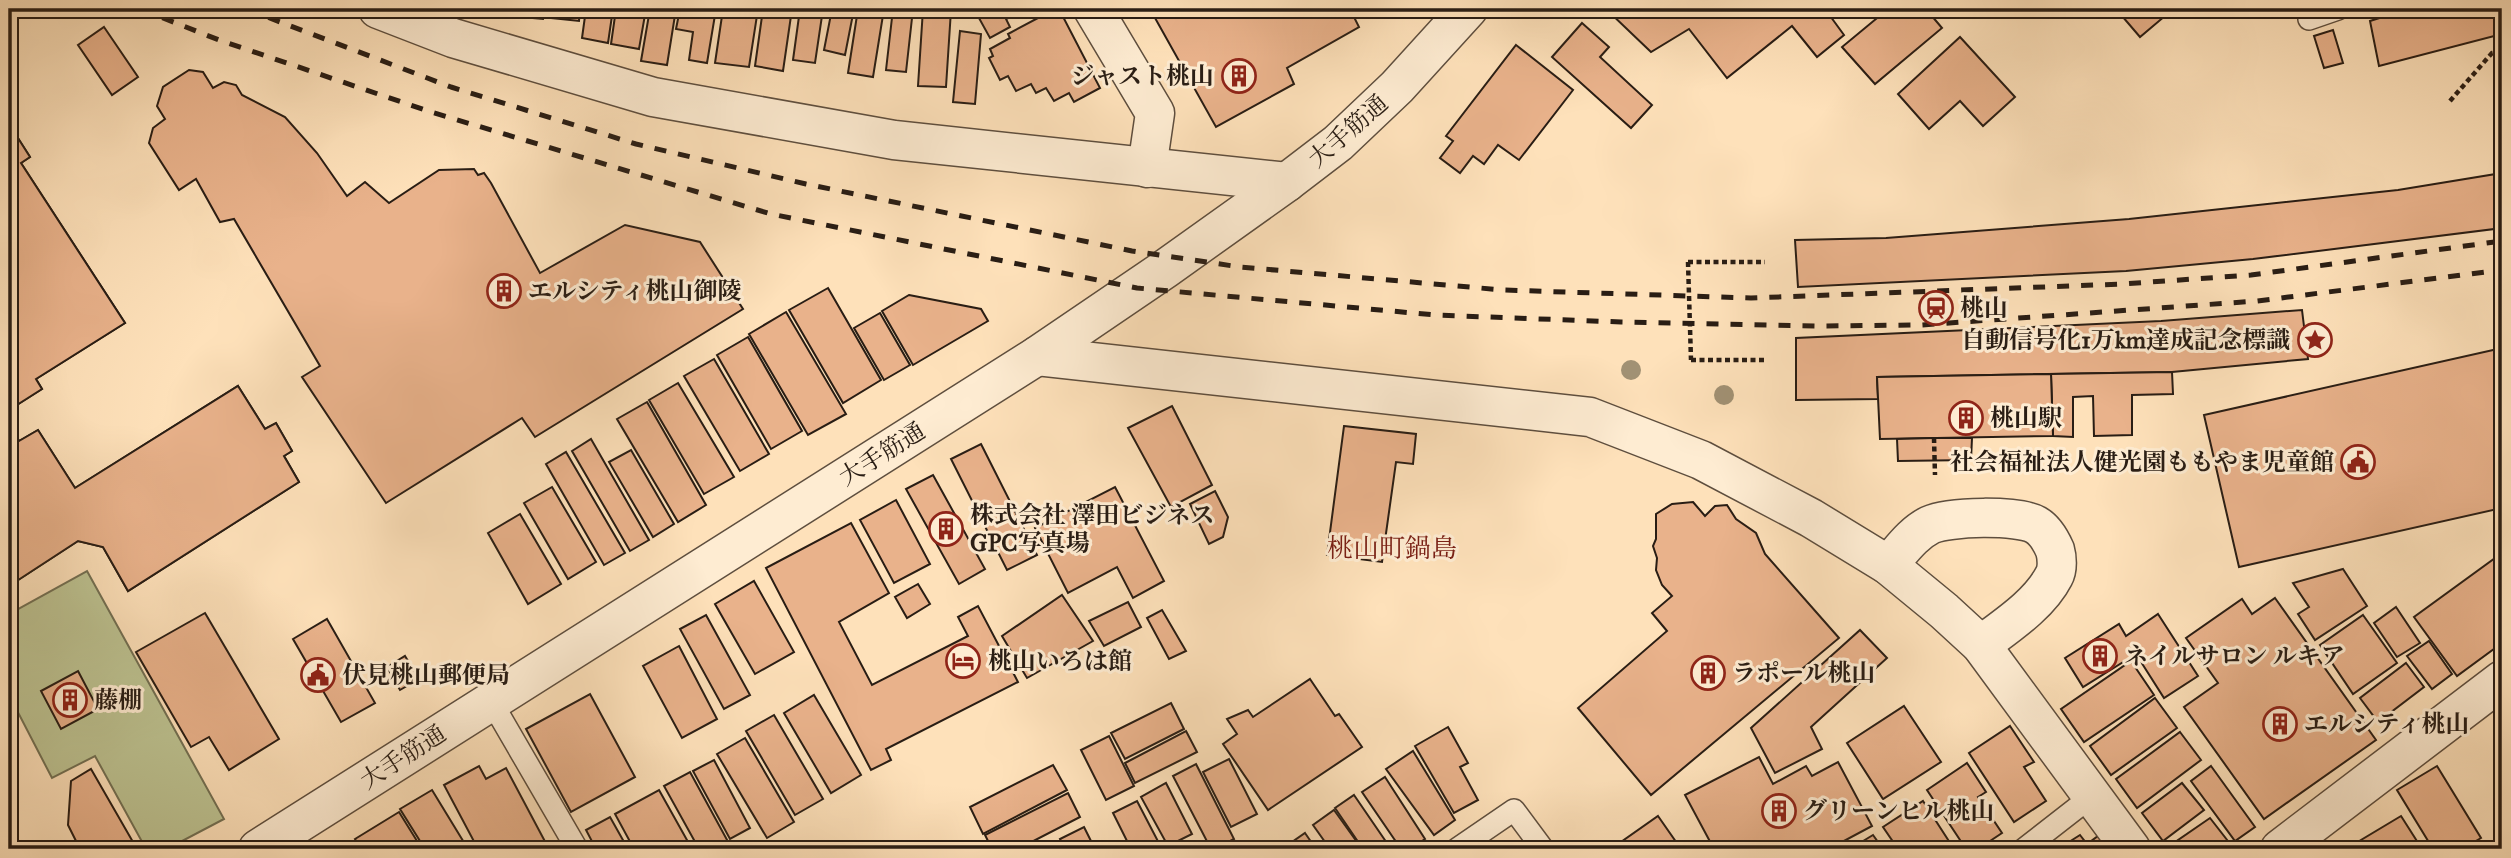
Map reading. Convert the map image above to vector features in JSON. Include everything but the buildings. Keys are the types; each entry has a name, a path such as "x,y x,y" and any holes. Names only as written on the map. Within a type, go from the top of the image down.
{"street":[{"path":"378,9 453,38 653,97 894,140 1287,182"},
{"path":"1093,9 1155,113 1147,168"},
{"name":"大手筋通","path":"258,849 1037,356 1287,182 1338,143 1397,87 1468,9"},
{"path":"1037,356 1590,417 1701,460 1811,518 1888,565 1944,611 1981,645 2131,849"},
{"path":"1888,565 1914,535 1932,524 1955,518 2018,520 2037,525 2050,538 2056,554 2056,573 2041,595 1981,645"},
{"path":"2298,844 2502,680"}],"lane":[{"path":"2309,19 2338,9"},
{"path":"491,701 577,849"},
{"path":"2024,849 2092,796"},
{"path":"1457,849 1514,810 1543,849"}],"path":[{"path":"2450,101 2492,53 2502,51"},
{"path":"1765,262 1688,262 1691,359 1767,360"},
{"path":"1934,438 1935,476"}],"green space":[{"path":"87,571 224,819 167,849 146,849 95,756 52,778 9,695 9,614"}],"railway":[{"path":"140,9 219,40 431,112 771,214 1137,288 1435,315 1621,322 1921,325 2257,301 2502,270"},
{"path":"246,9 451,87 636,144 806,184 1132,251 1240,267 1503,290 1751,298 2122,284 2251,275 2502,241"}],"place":[{"name":"ジャスト桃山","path":"1239,76"},
{"name":"エルシティ桃山御陵","path":"504,291"},
{"name":"桃山","path":"1936,308"},
{"name":"自動信号化1万km達成記念標識","path":"2315,340"},
{"name":"桃山駅","path":"1966,418"},
{"name":"社会福祉法人健光園ももやま児童館","path":"2358,462"},
{"name":"株式会社 澤田ビジネス GPC写真場","path":"946,529"},
{"name":"ネイルサロン ルキア","path":"2100,656"},
{"name":"桃山いろは館","path":"963,661"},
{"name":"ラポール桃山","path":"1708,673"},
{"name":"伏見桃山郵便局","path":"318,675"},
{"name":"藤棚","path":"70,700"},
{"name":"エルシティ桃山","path":"2280,724"},
{"name":"グリーンヒル桃山","path":"1779,811"}],"district":[{"name":"桃山町鍋島","path":"1392,548"}]}
